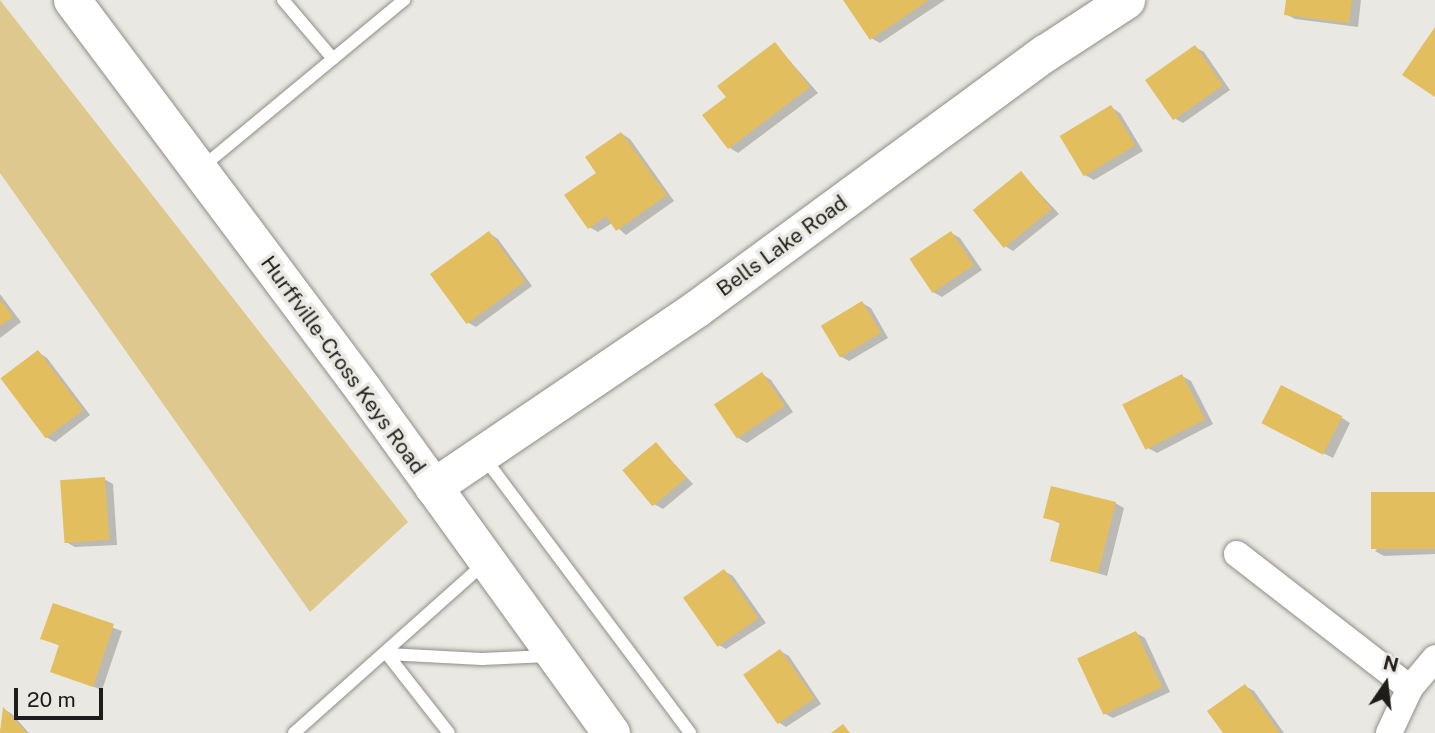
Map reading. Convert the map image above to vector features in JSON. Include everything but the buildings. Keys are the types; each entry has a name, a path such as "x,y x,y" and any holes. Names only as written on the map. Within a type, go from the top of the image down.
{"main road":[{"name":"Hurffville-Cross Keys Road","path":"72,0 433,487 611,733"},
{"name":"Bells Lake Road","path":"433,487 483,456 1126,0"}],"street":[{"path":"1237,554 1410,688"},
{"path":"1389,733 1410,688 1435,658"}],"lane":[{"path":"283,0 333,59"},
{"path":"198,170 404,0"},
{"path":"483,456 690,733"},
{"path":"294,733 387,654 487,562"},
{"path":"387,654 482,659 556,656"},
{"path":"387,654 449,733"}],"shaded area":[{"path":"0,0 408,522 310,612 0,173"}]}
